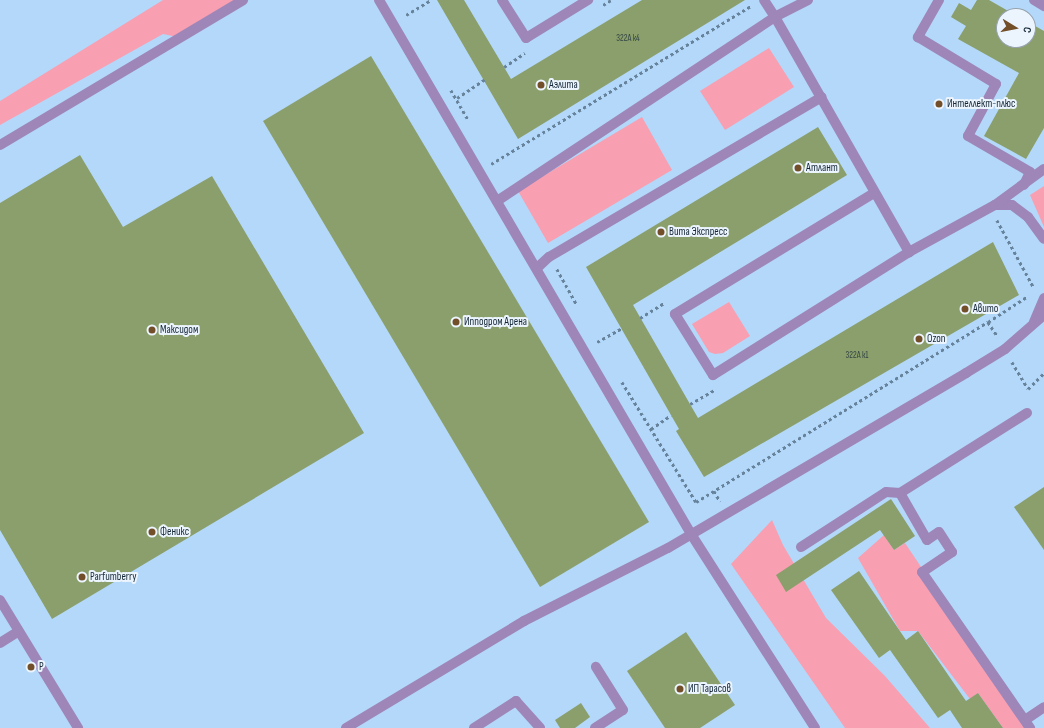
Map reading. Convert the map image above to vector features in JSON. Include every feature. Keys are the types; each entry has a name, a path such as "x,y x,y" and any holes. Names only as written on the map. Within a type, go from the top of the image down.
{"street":[{"path":"0,145 243,0"},
{"path":"379,0 537,268 691,534 815,728"},
{"path":"502,0 526,38 588,0"},
{"path":"497,201 775,17 808,0"},
{"path":"939,0 918,37 996,84 968,136 1030,172 1024,185"},
{"path":"1034,0 1044,6"},
{"path":"760,2 775,17 909,252"},
{"path":"537,268 549,257 822,98"},
{"path":"874,193 675,314 713,375 909,252 995,205 1044,169"},
{"path":"995,205 1012,205 1028,217 1044,239"},
{"path":"1032,328 1044,298"},
{"path":"346,728 524,621 691,534 1005,349 1032,328 1044,314"},
{"path":"801,547 886,492 900,493 1027,413"},
{"path":"900,493 928,540 940,532 952,552 922,572 1028,724 1044,707"},
{"path":"0,600 78,728"},
{"path":"0,643 19,631"},
{"path":"595,728 623,710 596,667"},
{"path":"474,728 516,701 540,728"}],"path":[{"path":"406,15 431,0"},
{"path":"491,164 760,2"},
{"path":"457,98 485,79"},
{"path":"696,502 1036,291 995,216"},
{"path":"988,322 1028,389 1044,373"},
{"path":"597,342 622,328"},
{"path":"651,429 672,415"}],"shaded area":[{"path":"163,0 239,0 187,39 163,34 0,125 0,101"},
{"path":"769,48 794,87 725,130 700,91"},
{"path":"642,117 672,170 548,243 518,191"},
{"path":"1044,186 1044,227 1030,195"},
{"path":"729,302 750,336 723,353 715,354 709,352 692,324"},
{"path":"772,520 783,545 826,618 885,676 930,728 845,728 731,564"},
{"path":"884,535 894,550 905,543 1029,728 1003,728 978,693 970,699 918,631 900,631 858,558"}],"building":[{"path":"437,0 464,0 511,79 642,0 745,0 518,139"},
{"path":"977,0 989,0 1003,8 996,8 996,48 1036,48 1036,26 1044,31 1044,128 1026,159 984,136 1019,73 958,39 966,26 951,17 959,3 971,10"},
{"name":"Ипподром Арена","path":"371,56 649,522 540,587 263,121"},
{"path":"818,127 847,175 633,305 698,418 993,242 1019,295 704,477 676,431 679,429 586,267"},
{"name":"Максидом","path":"80,155 123,227 212,176 364,433 52,619 0,530 0,203"},
{"path":"1044,487 1044,550 1014,507"},
{"path":"891,499 915,536 894,550 880,530 786,592 776,575"},
{"path":"859,571 906,640 918,631 966,701 978,693 1003,728 962,728 950,710 938,718 890,650 879,658 831,590"},
{"path":"686,632 735,705 700,728 665,728 627,671"},
{"path":"581,703 590,717 575,728 560,728 555,720"}],"place":[{"name":"Аэлита","path":"541,85"},
{"name":"Интеллект-плюс","path":"939,104"},
{"name":"Атлант","path":"798,168"},
{"name":"Вита Экспресс","path":"661,232"},
{"name":"Авито","path":"965,309"},
{"name":"Ипподром Арена","path":"456,322"},
{"name":"Максидом","path":"152,330"},
{"name":"Ozon","path":"919,339"},
{"name":"Феникс","path":"152,532"},
{"name":"Parfumberry","path":"82,577"},
{"name":"P","path":"31,667"},
{"name":"ИП Тарасов","path":"680,689"}]}
